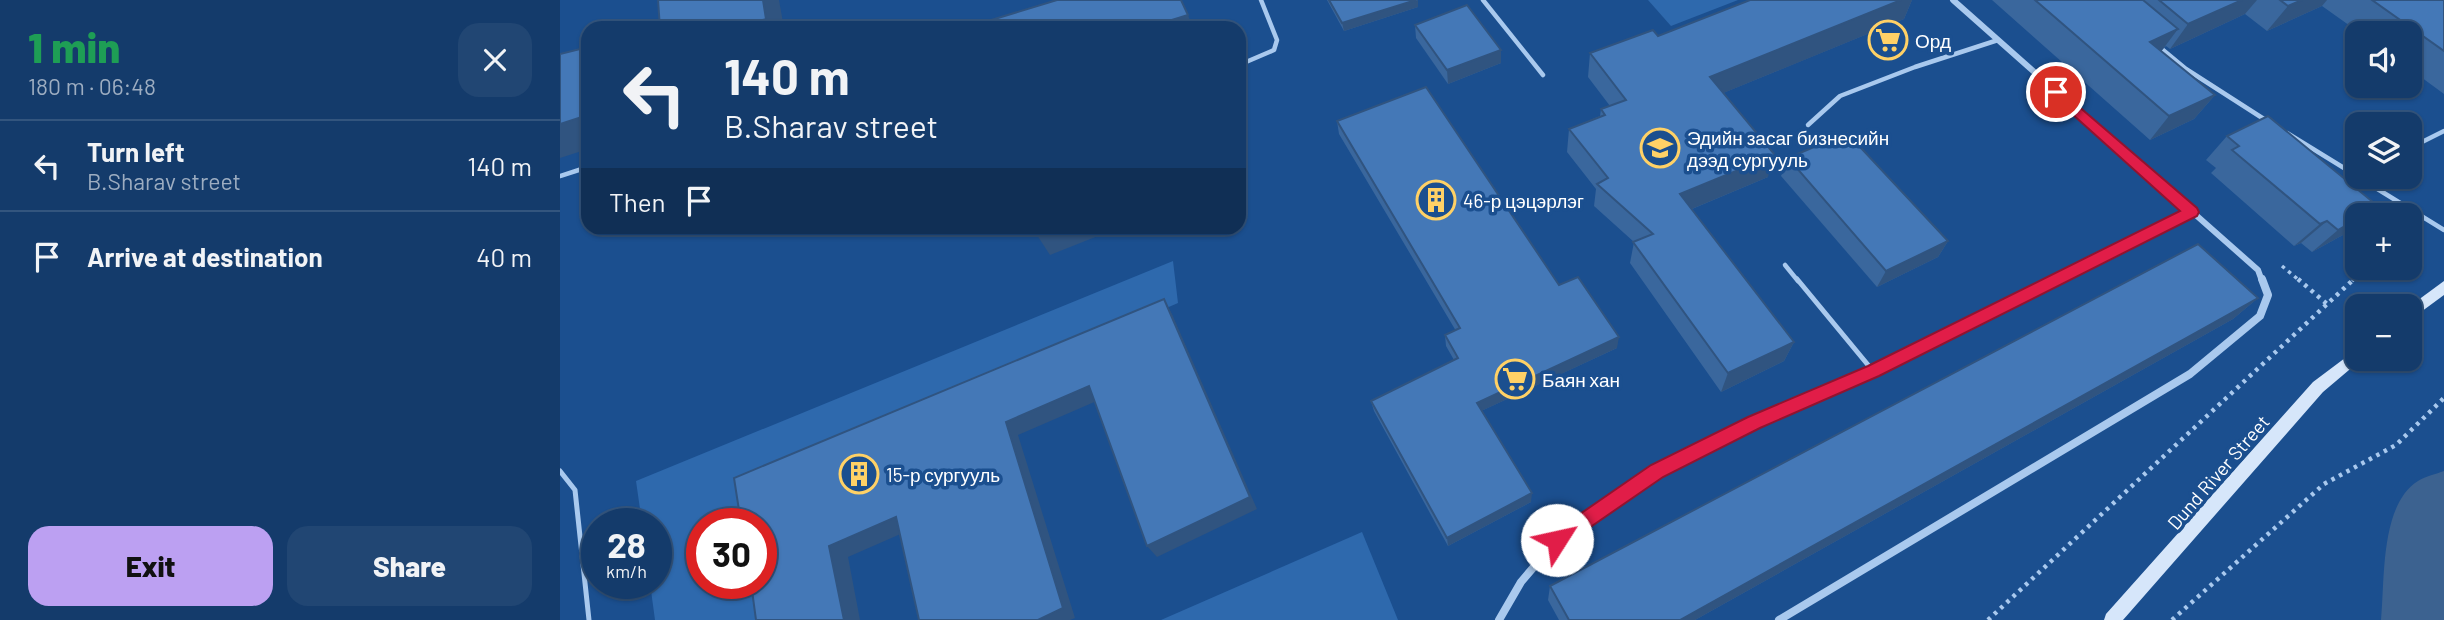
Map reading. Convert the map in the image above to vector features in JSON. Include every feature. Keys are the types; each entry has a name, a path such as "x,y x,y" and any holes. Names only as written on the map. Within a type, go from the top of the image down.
{"main road":[{"path":"2422,305 2444,288"},
{"name":"Dund River Street","path":"2112,620 2318,387 2345,365"}],"street":[{"path":"1779,620 2189,374 2260,316 2268,295 2258,270 1953,0"},
{"path":"1499,620 1521,582 1557,540 1657,471 1754,422 1873,371 2192,212"}],"lane":[{"path":"1246,62 1274,50 1277,40 1261,0"},
{"path":"1483,0 1543,75"},
{"path":"1808,125 1840,96 1915,67 1997,40"},
{"path":"2155,43 2186,69 2345,169"},
{"path":"2422,142 2444,131"},
{"path":"560,176 581,169"},
{"path":"2378,189 2444,230"},
{"path":"1785,265 1873,371"},
{"path":"560,471 575,490 589,620"}],"path":[{"path":"1988,620 2353,280"},
{"path":"2172,620 2324,484 2396,445 2444,398"}],"shaded area":[{"path":"1648,0 1738,0 1671,26"},
{"path":"1173,261 1178,303 748,489 751,508 686,508 686,599 765,599 771,620 655,620 652,599 672,599 672,508 640,508 636,481"},
{"path":"1362,532 1398,620 1161,620"}],"building":[{"path":"658,0 763,0 766,19 760,21 660,21"},
{"path":"1057,0 1181,0 1188,15 1169,21 988,21"},
{"path":"1329,0 1416,0 1342,23"},
{"path":"1750,0 1901,0 1710,77 1775,155 1680,194 1794,342 1728,373 1633,242 1653,234 1597,184 1608,178 1569,129 1605,115 1601,109 1626,100 1590,53 1653,30 1658,36"},
{"path":"2035,0 2143,0 2178,29 2150,42 2215,95 2169,116"},
{"path":"2159,0 2242,0 2188,24"},
{"path":"2280,0 2302,0 2288,6"},
{"path":"2372,0 2444,0 2444,51 2422,35 2422,21 2402,21"},
{"path":"1467,5 1501,50 1447,70 1415,25"},
{"path":"581,49 581,117 560,124 560,54"},
{"path":"1426,87 1559,285 1578,277 1619,337 1477,403 1532,493 1447,538 1371,401 1458,358 1445,335 1460,328 1337,121"},
{"path":"2268,116 2345,179 2345,189 2357,189 2374,203 2345,203 2345,226 2338,230 2327,221 2320,224 2232,150 2239,146 2227,136"},
{"path":"1847,133 1948,241 1886,271 1788,158"},
{"path":"2198,244 2258,298 1680,620 1569,620 1550,586"},
{"name":"15-р сургууль","path":"1164,299 1250,497 1147,546 1089,386 1006,422 1063,608 1038,620 919,620 896,517 829,546 844,620 756,620 753,599 777,599 777,508 739,508 734,478"}],"waterway":[{"path":"2420,620 2427,522 2444,505"}],"place":[{"name":"Орд","path":"1888,40"},
{"name":"Эдийн засаг бизнесийн дээд сургууль","path":"1660,148"},
{"name":"46-р цэцэрлэг","path":"1436,200"},
{"name":"Баян хан","path":"1515,379"},
{"name":"15-р сургууль","path":"859,474"}],"route":[{"path":"1557,540 1657,471 1754,422 1873,371 2192,212 2056,92"}]}
